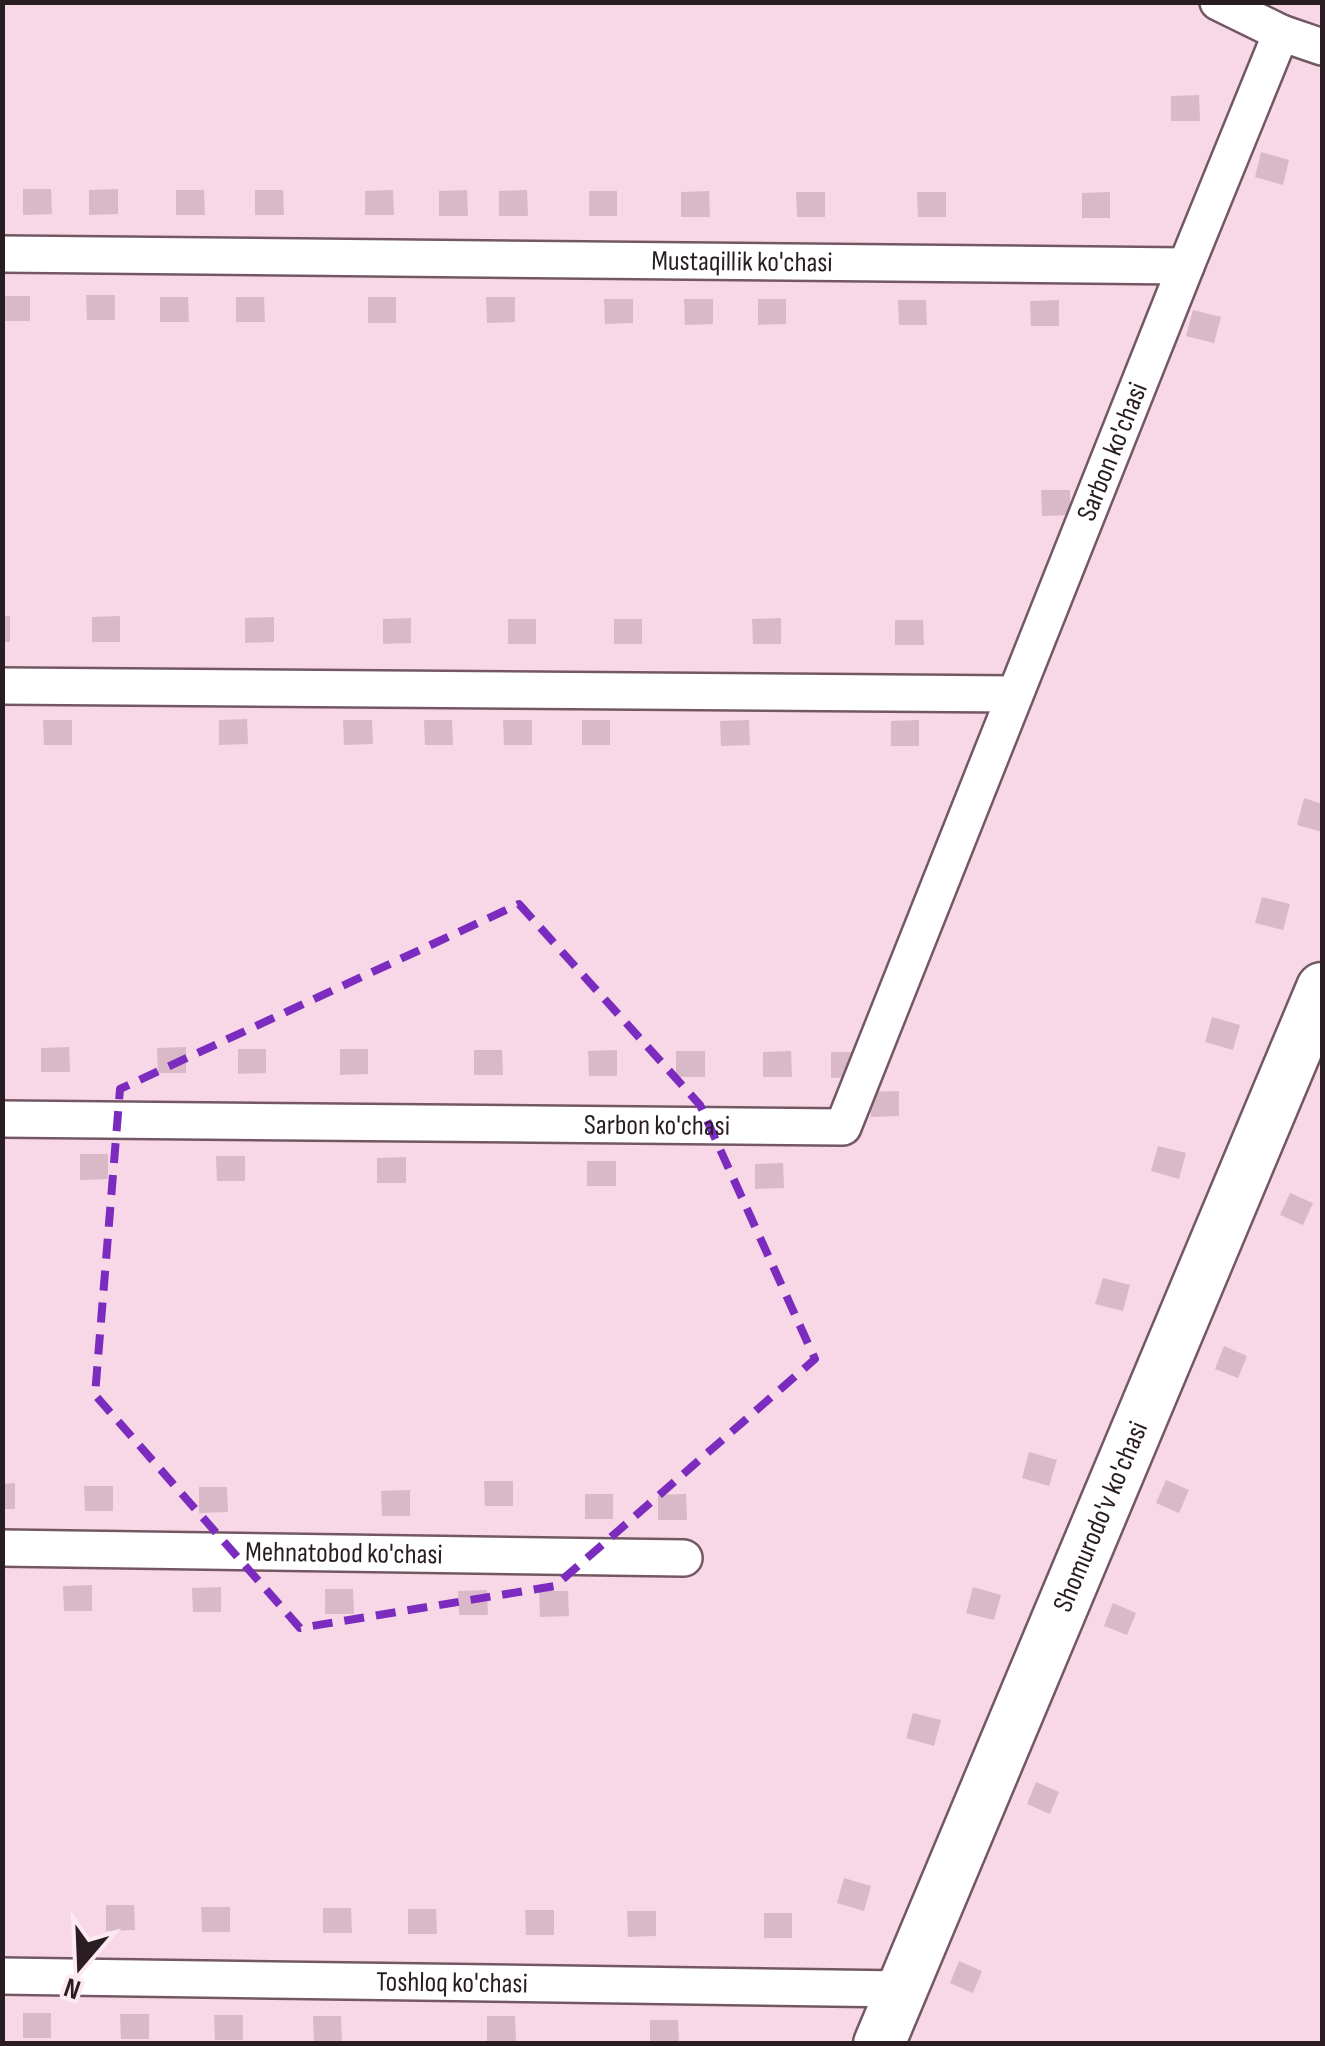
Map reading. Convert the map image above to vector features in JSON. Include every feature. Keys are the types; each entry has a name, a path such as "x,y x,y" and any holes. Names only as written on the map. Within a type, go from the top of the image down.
{"street":[{"path":"1218,2 1281,33 1322,47"},
{"path":"1186,266 1281,33"},
{"name":"Mustaqillik ko'chasi","path":"2,254 1186,266"},
{"name":"Sarbon ko'chasi","path":"2,1120 843,1128 1186,266"},
{"path":"2,686 1016,694"},
{"name":"Shomurodo'v ko'chasi","path":"879,2044 1322,988"},
{"name":"Mehnatobod ko'chasi","path":"2,1548 684,1558"},
{"name":"Toshloq ko'chasi","path":"2,1976 902,1990"}],"highlighted area":[{"path":"519,904 700,1105 815,1359 555,1586 300,1628 95,1395 120,1089"}],"building":[{"path":"1199,95 1200,121 1171,121 1171,96"},
{"path":"1261,152 1289,160 1283,185 1255,177"},
{"path":"23,189 51,189 52,214 23,215"},
{"path":"118,189 118,214 89,215 89,190"},
{"path":"176,190 204,190 205,215 176,215"},
{"path":"255,190 283,190 284,215 255,215"},
{"path":"393,190 394,215 365,215 365,191"},
{"path":"467,190 468,216 439,216 439,191"},
{"path":"527,190 528,216 499,216 499,191"},
{"path":"589,191 617,191 617,216 589,216"},
{"path":"709,191 710,217 681,217 681,192"},
{"path":"796,192 825,192 825,217 797,217"},
{"path":"917,192 946,192 946,217 918,217"},
{"path":"1110,192 1110,218 1082,218 1082,193"},
{"path":"86,295 115,295 115,320 87,320"},
{"path":"2,296 30,296 30,321 2,321"},
{"path":"160,297 188,297 189,322 160,322"},
{"path":"236,297 264,297 265,322 236,322"},
{"path":"368,297 396,297 396,323 368,323"},
{"path":"486,297 515,297 515,322 487,323"},
{"path":"604,299 633,299 633,323 605,324"},
{"path":"684,299 713,299 713,324 685,325"},
{"path":"758,299 786,299 786,324 758,325"},
{"path":"898,300 926,300 927,325 899,325"},
{"path":"1059,300 1059,326 1031,326 1030,301"},
{"path":"1193,310 1221,317 1214,343 1186,336"},
{"path":"1041,490 1070,490 1070,515 1042,516"},
{"path":"2,616 10,616 10,642 2,642"},
{"path":"120,616 120,642 92,642 92,617"},
{"path":"274,617 274,642 245,643 245,618"},
{"path":"411,618 411,643 383,644 383,619"},
{"path":"781,618 781,644 753,644 752,619"},
{"path":"508,619 536,619 536,644 508,644"},
{"path":"614,619 642,619 642,644 614,644"},
{"path":"895,620 923,620 924,645 895,645"},
{"path":"247,719 248,744 219,745 219,720"},
{"path":"43,720 72,720 72,745 44,745"},
{"path":"343,720 372,720 373,744 344,745"},
{"path":"424,720 452,720 453,745 425,745"},
{"path":"503,720 532,720 532,745 504,745"},
{"path":"582,720 610,720 610,745 582,745"},
{"path":"749,720 750,745 721,746 720,721"},
{"path":"919,720 919,746 891,746 891,721"},
{"path":"1304,798 1322,804 1322,832 1297,825"},
{"path":"1262,897 1290,904 1283,930 1255,923"},
{"path":"1212,1017 1240,1025 1233,1050 1205,1042"},
{"path":"69,1047 70,1072 41,1072 41,1048"},
{"path":"186,1047 186,1073 158,1073 157,1048"},
{"path":"238,1049 266,1049 266,1073 238,1074"},
{"path":"340,1049 368,1049 368,1074 340,1075"},
{"path":"474,1050 502,1050 503,1075 474,1075"},
{"path":"617,1050 617,1076 589,1076 588,1051"},
{"path":"676,1051 705,1051 705,1077 676,1077"},
{"path":"791,1051 792,1077 763,1077 763,1052"},
{"path":"831,1052 859,1052 859,1077 831,1078"},
{"path":"899,1091 899,1116 871,1117 871,1092"},
{"path":"1158,1146 1186,1153 1179,1179 1151,1171"},
{"path":"80,1154 108,1154 108,1179 80,1180"},
{"path":"216,1156 245,1156 245,1181 217,1181"},
{"path":"406,1157 406,1183 377,1183 377,1158"},
{"path":"587,1161 616,1161 616,1186 587,1186"},
{"path":"783,1163 784,1188 755,1189 755,1164"},
{"path":"1290,1193 1313,1203 1303,1225 1280,1215"},
{"path":"1103,1278 1130,1285 1123,1311 1095,1304"},
{"path":"1224,1346 1247,1356 1238,1378 1215,1369"},
{"path":"1029,1452 1057,1460 1049,1486 1022,1478"},
{"path":"1166,1480 1189,1490 1179,1513 1156,1503"},
{"path":"484,1481 513,1481 513,1506 485,1506"},
{"path":"15,1483 15,1509 2,1509 2,1484"},
{"path":"84,1486 113,1486 113,1511 85,1511"},
{"path":"199,1487 227,1487 228,1512 199,1513"},
{"path":"410,1490 410,1516 382,1516 381,1491"},
{"path":"585,1494 613,1494 613,1519 585,1519"},
{"path":"686,1494 687,1520 658,1520 658,1495"},
{"path":"92,1585 92,1611 64,1611 63,1586"},
{"path":"221,1587 221,1612 193,1612 192,1588"},
{"path":"973,1587 1001,1595 994,1620 966,1613"},
{"path":"325,1589 353,1589 354,1614 325,1614"},
{"path":"487,1590 488,1615 459,1615 458,1591"},
{"path":"539,1591 568,1591 569,1616 540,1617"},
{"path":"1113,1603 1136,1613 1127,1635 1104,1626"},
{"path":"913,1713 941,1720 934,1746 906,1738"},
{"path":"1036,1782 1059,1792 1050,1814 1027,1804"},
{"path":"844,1878 871,1886 864,1911 837,1903"},
{"path":"106,1905 134,1905 135,1930 106,1931"},
{"path":"201,1907 230,1907 230,1932 202,1932"},
{"path":"323,1908 351,1908 352,1933 323,1933"},
{"path":"408,1909 436,1909 437,1934 408,1934"},
{"path":"525,1910 554,1910 554,1935 526,1935"},
{"path":"627,1911 656,1911 656,1936 628,1937"},
{"path":"764,1913 792,1913 792,1938 764,1938"},
{"path":"959,1961 982,1971 973,1993 950,1983"},
{"path":"23,2013 51,2013 51,2038 23,2038"},
{"path":"120,2014 149,2014 149,2039 121,2039"},
{"path":"214,2015 243,2015 243,2040 215,2040"},
{"path":"313,2016 341,2016 342,2041 314,2042"},
{"path":"487,2016 515,2016 516,2041 487,2041"},
{"path":"650,2020 678,2020 679,2044 650,2044"}]}
